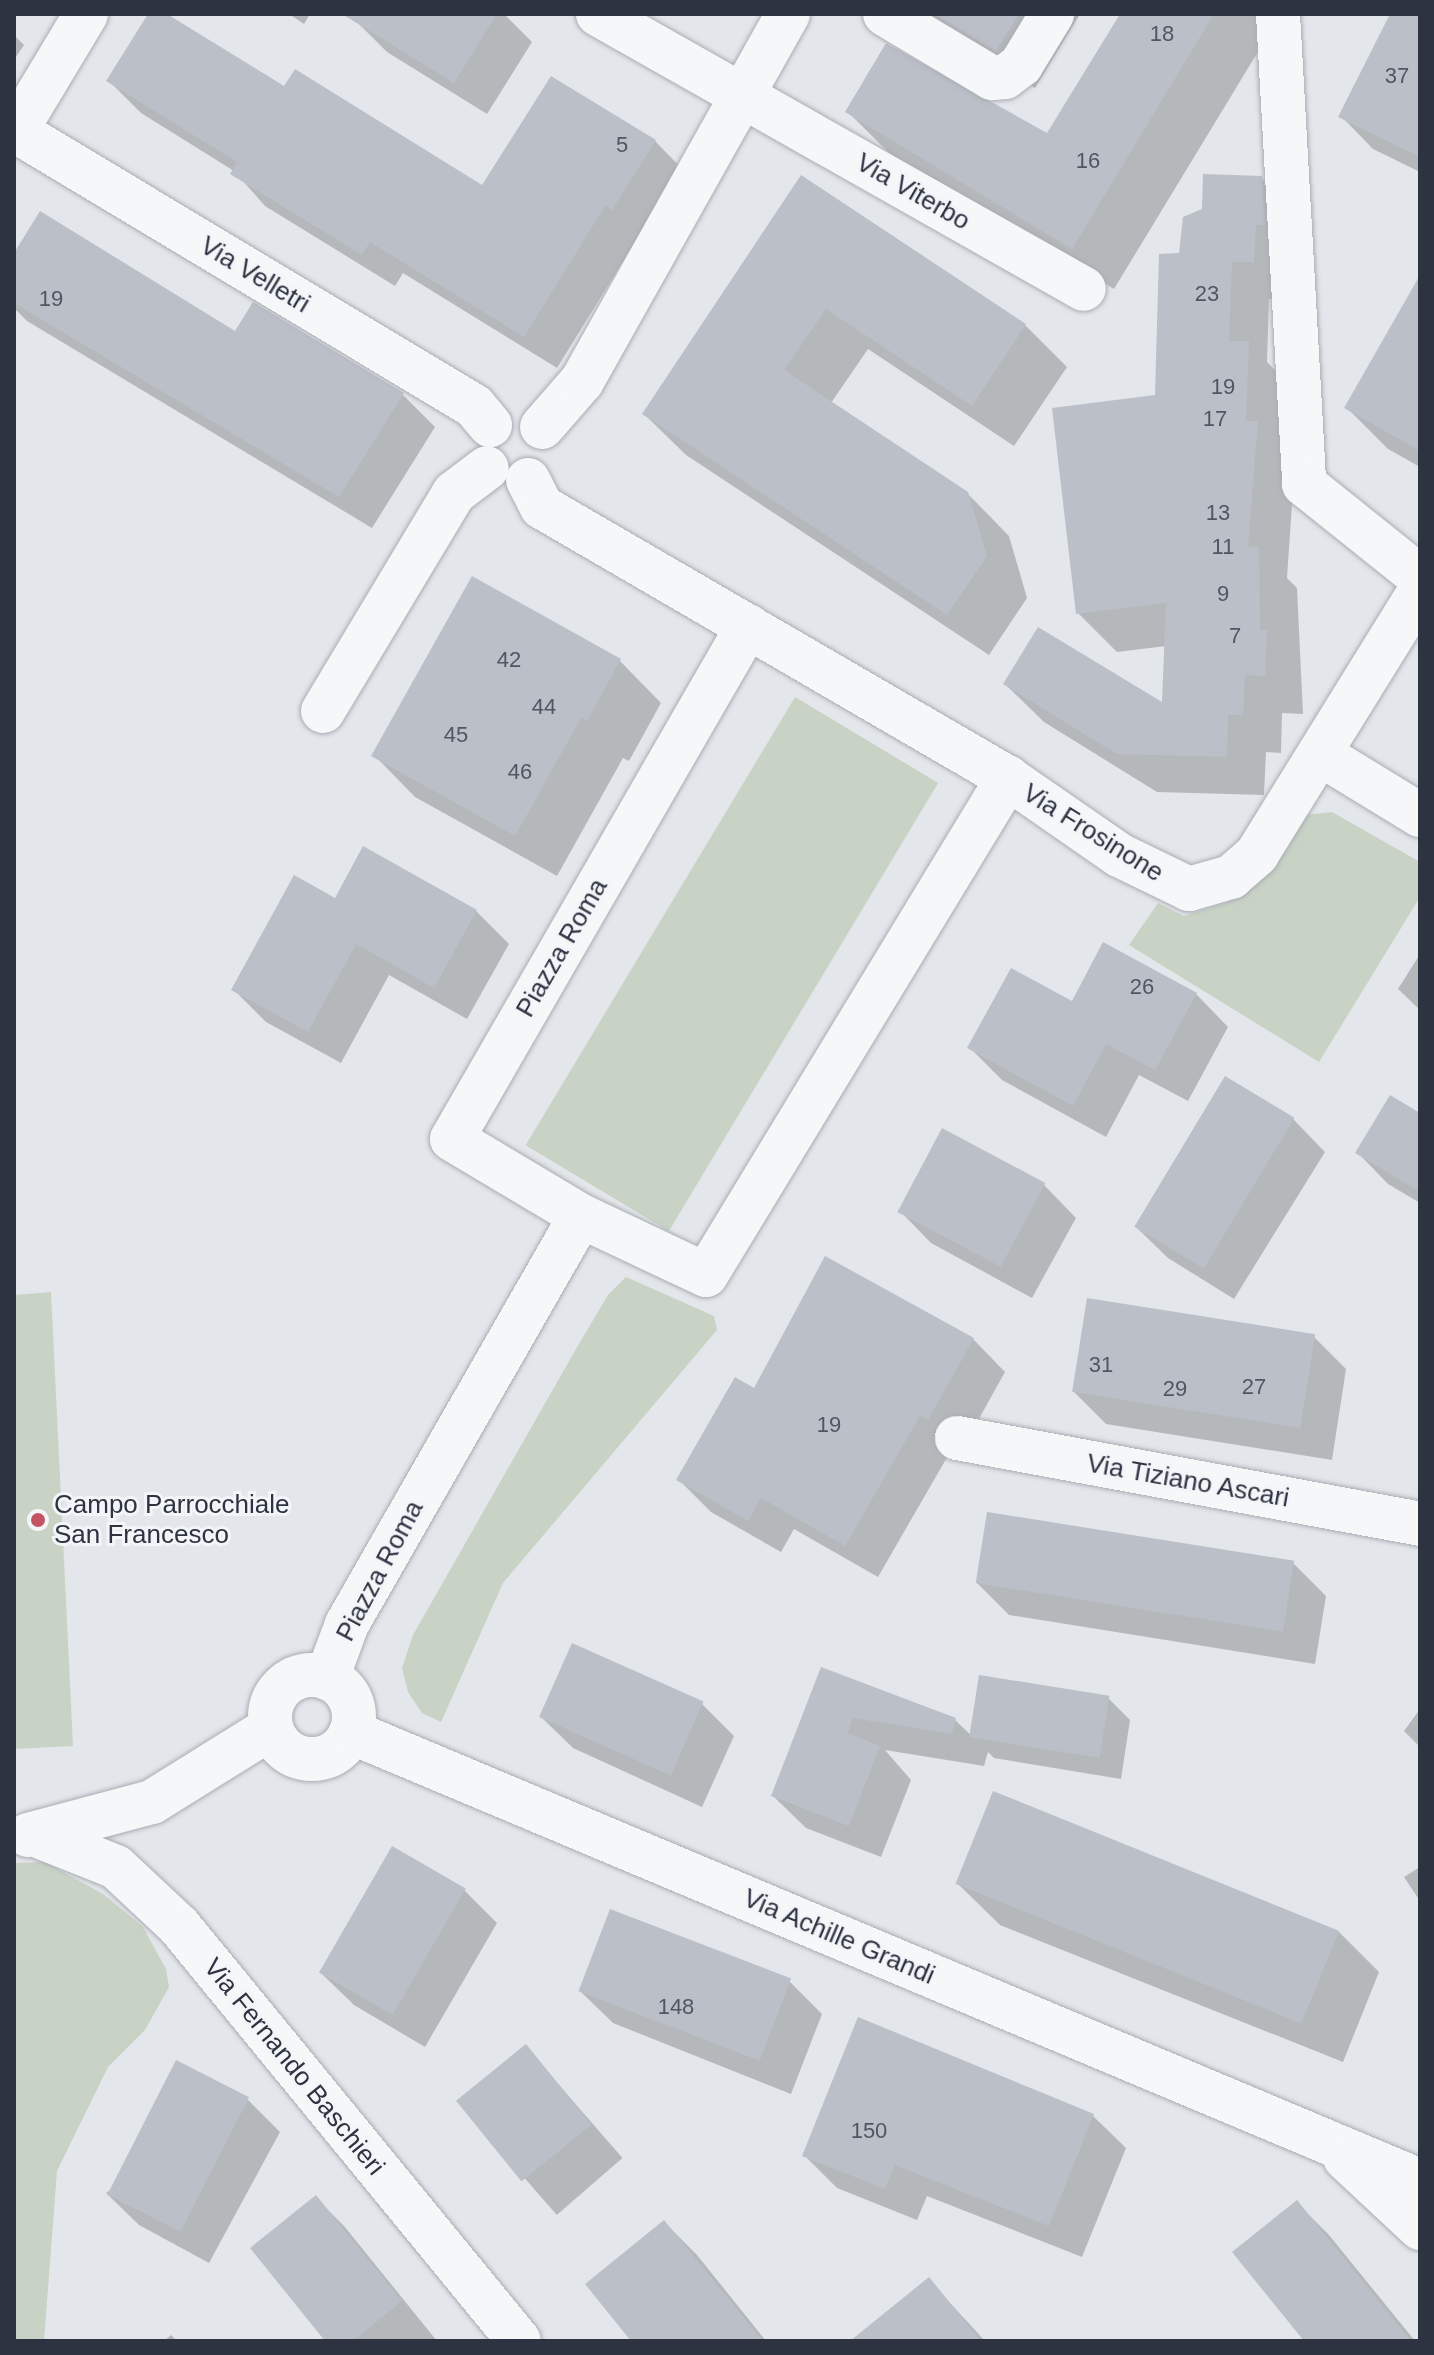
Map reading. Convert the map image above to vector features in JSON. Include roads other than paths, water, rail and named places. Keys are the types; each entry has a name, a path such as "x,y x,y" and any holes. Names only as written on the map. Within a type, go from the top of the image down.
{"street":[{"name":"Via Velletri","path":"86,14 15,133 474,406 490,425"},
{"name":"Via Viterbo","path":"598,14 1084,289"},
{"path":"542,427 582,381 788,14"},
{"path":"885,14 992,78 1005,77 1021,65 1052,14"},
{"path":"1278,14 1304,484 1420,577"},
{"path":"516,414 542,427 549,454 544,467 528,480 505,481 487,468 481,445 490,425 516,414"},
{"path":"323,711 454,493 487,468"},
{"path":"528,480 542,507 748,626"},
{"name":"Via Frosinone","path":"748,626 1008,778 1119,855 1189,889 1231,877 1257,854 1420,591"},
{"name":"Piazza Roma","path":"748,626 452,1139 581,1216 706,1275 1008,778"},
{"path":"1320,754 1420,815"},
{"name":"Piazza Roma","path":"327,1678 347,1624 581,1216"},
{"name":"Via Tiziano Ascari","path":"957,1438 1420,1524"},
{"path":"25,1836 152,1802 271,1728 279,1690 301,1676 327,1678 347,1694 354,1720 351,1732 335,1753 310,1759 286,1749 271,1728"},
{"name":"Via Achille Grandi","path":"351,1732 1327,2140 1411,2205 1420,2245"},
{"name":"Via Fernando Baschieri","path":"25,1836 116,1867 179,1926 519,2341"}],"place":[{"name":"Campo Parrocchiale San Francesco","path":"38,1520"}]}
